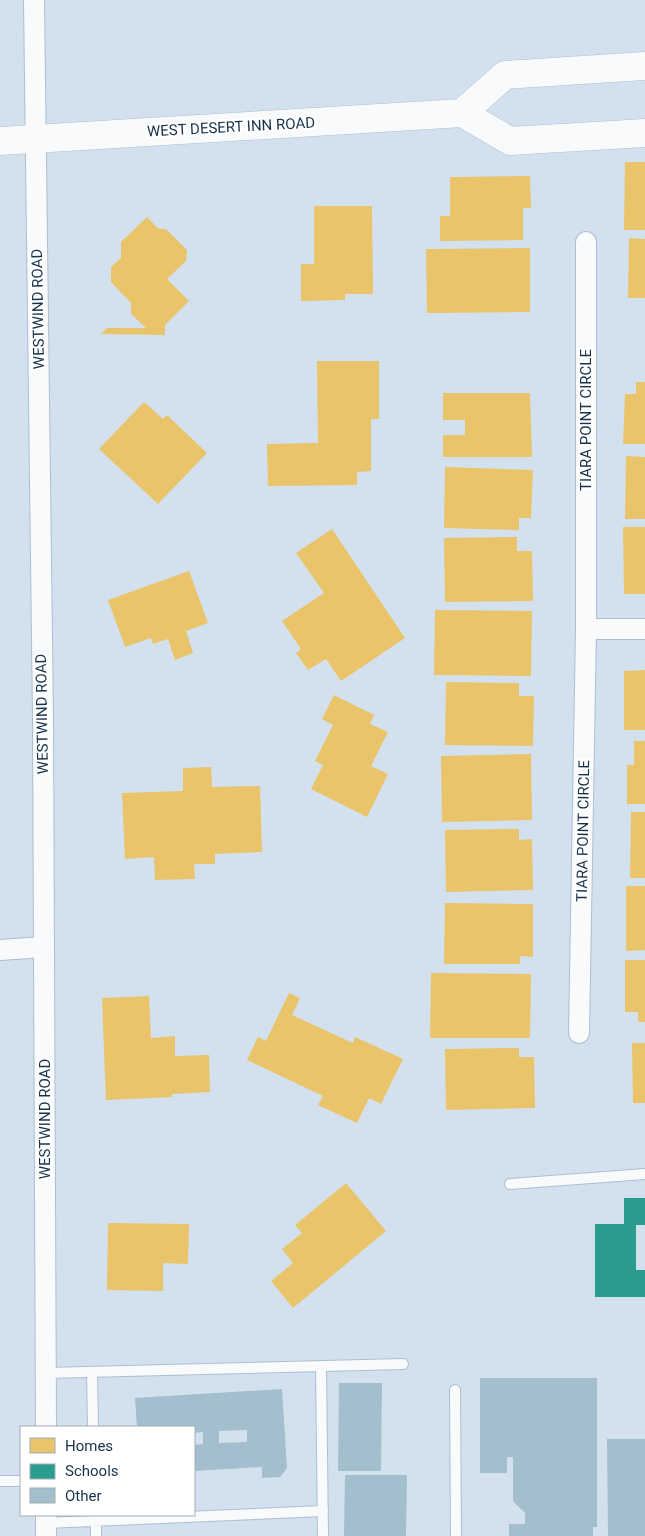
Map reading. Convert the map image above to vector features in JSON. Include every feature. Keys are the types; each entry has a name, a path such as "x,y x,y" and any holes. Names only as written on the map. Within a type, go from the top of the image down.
{"main road":[{"path":"645,66 505,75 462,113 510,141 645,133"},
{"name":"WEST DESERT INN ROAD","path":"0,141 462,113"}],"street":[{"name":"WESTWIND ROAD","path":"34,0 44,947 46,1426"},
{"name":"TIARA POINT CIRCLE","path":"580,1033 586,629 586,242"},
{"path":"586,629 645,629"},
{"path":"0,950 44,947"}],"lane":[{"path":"510,1184 645,1174"},
{"path":"46,1373 403,1364"},
{"path":"321,1366 323,1536"},
{"path":"92,1372 93,1426"},
{"path":"455,1390 456,1536"},
{"path":"0,1481 20,1480"},
{"path":"195,1515 322,1511"},
{"path":"46,1525 96,1518 161,1516"},
{"path":"96,1518 96,1536"}],"building: Homes":[{"path":"625,162 645,162 645,230 624,230"},
{"path":"530,176 531,208 523,208 523,240 440,241 440,216 450,216 450,177"},
{"path":"314,206 372,206 373,294 345,294 345,300 301,301 301,264 314,264"},
{"path":"147,217 159,229 166,229 187,250 186,261 167,279 189,301 165,325 165,335 101,334 107,328 146,328 131,314 131,303 111,282 111,267 121,258 121,242"},
{"path":"629,238 645,239 645,298 628,298"},
{"path":"530,248 530,312 427,313 426,249"},
{"path":"317,361 379,361 379,419 371,419 371,471 357,472 357,485 268,486 267,444 318,443"},
{"path":"636,382 645,382 645,444 623,444 625,394 636,394"},
{"path":"443,393 530,393 532,457 443,457 443,435 465,435 465,420 443,420"},
{"path":"144,402 163,419 167,415 207,453 158,504 99,449"},
{"path":"626,456 645,457 645,519 625,519"},
{"path":"445,467 533,470 531,518 519,518 519,530 444,528"},
{"path":"623,527 645,527 645,594 624,594"},
{"path":"332,529 405,638 341,681 326,659 308,670 296,653 301,649 282,621 324,593 296,553"},
{"path":"517,537 517,551 532,551 533,601 445,602 444,538"},
{"path":"189,571 208,623 186,631 193,653 175,660 168,639 153,644 151,638 125,647 108,600"},
{"path":"435,610 532,611 531,676 434,675"},
{"path":"645,670 645,730 624,730 624,671"},
{"path":"446,682 519,683 519,696 534,696 533,746 445,745"},
{"path":"334,695 374,715 370,724 388,732 371,766 388,774 367,817 311,789 323,765 315,761 333,725 322,719"},
{"path":"634,741 645,741 645,804 627,804 627,765 634,765"},
{"path":"531,754 532,820 442,822 441,756"},
{"path":"211,767 212,787 260,786 262,852 215,854 215,864 194,864 195,879 155,880 154,857 125,859 122,793 183,791 183,768"},
{"path":"631,812 645,812 645,878 630,878"},
{"path":"519,829 519,840 532,839 533,890 446,892 445,830"},
{"path":"626,886 645,886 645,950 626,951"},
{"path":"445,903 533,904 533,957 520,956 520,964 444,964"},
{"path":"625,960 645,960 645,1022 638,1022 638,1012 625,1012"},
{"path":"431,973 531,974 530,1038 430,1038"},
{"path":"289,993 300,998 292,1015 353,1043 355,1037 403,1059 381,1104 369,1098 357,1123 318,1105 323,1096 247,1060 258,1037 266,1041"},
{"path":"149,996 151,1038 175,1036 175,1056 209,1055 210,1092 172,1094 172,1097 106,1100 102,998"},
{"path":"632,1043 645,1043 645,1103 633,1103"},
{"path":"519,1048 519,1057 534,1057 535,1108 446,1110 445,1049"},
{"path":"346,1183 386,1231 293,1308 271,1281 293,1263 282,1249 302,1233 295,1225"},
{"path":"108,1223 189,1224 188,1264 163,1263 163,1291 107,1290"}],"building: Schools":[{"path":"624,1198 645,1198 645,1225 636,1225 636,1270 645,1270 645,1297 595,1297 595,1224 624,1224"}],"building: Other":[{"path":"480,1378 597,1378 597,1527 593,1527 593,1536 509,1536 509,1524 525,1524 525,1513 513,1501 513,1457 507,1457 507,1473 480,1473"},
{"path":"339,1383 382,1383 381,1471 338,1471"},
{"path":"282,1389 287,1468 280,1477 262,1478 262,1467 195,1471 195,1445 203,1444 203,1432 195,1433 195,1426 137,1426 135,1398","holes":["247,1430 247,1442 219,1443 219,1431"]},
{"path":"607,1439 645,1439 645,1536 608,1536"},
{"path":"345,1475 407,1475 406,1536 344,1536"}]}
